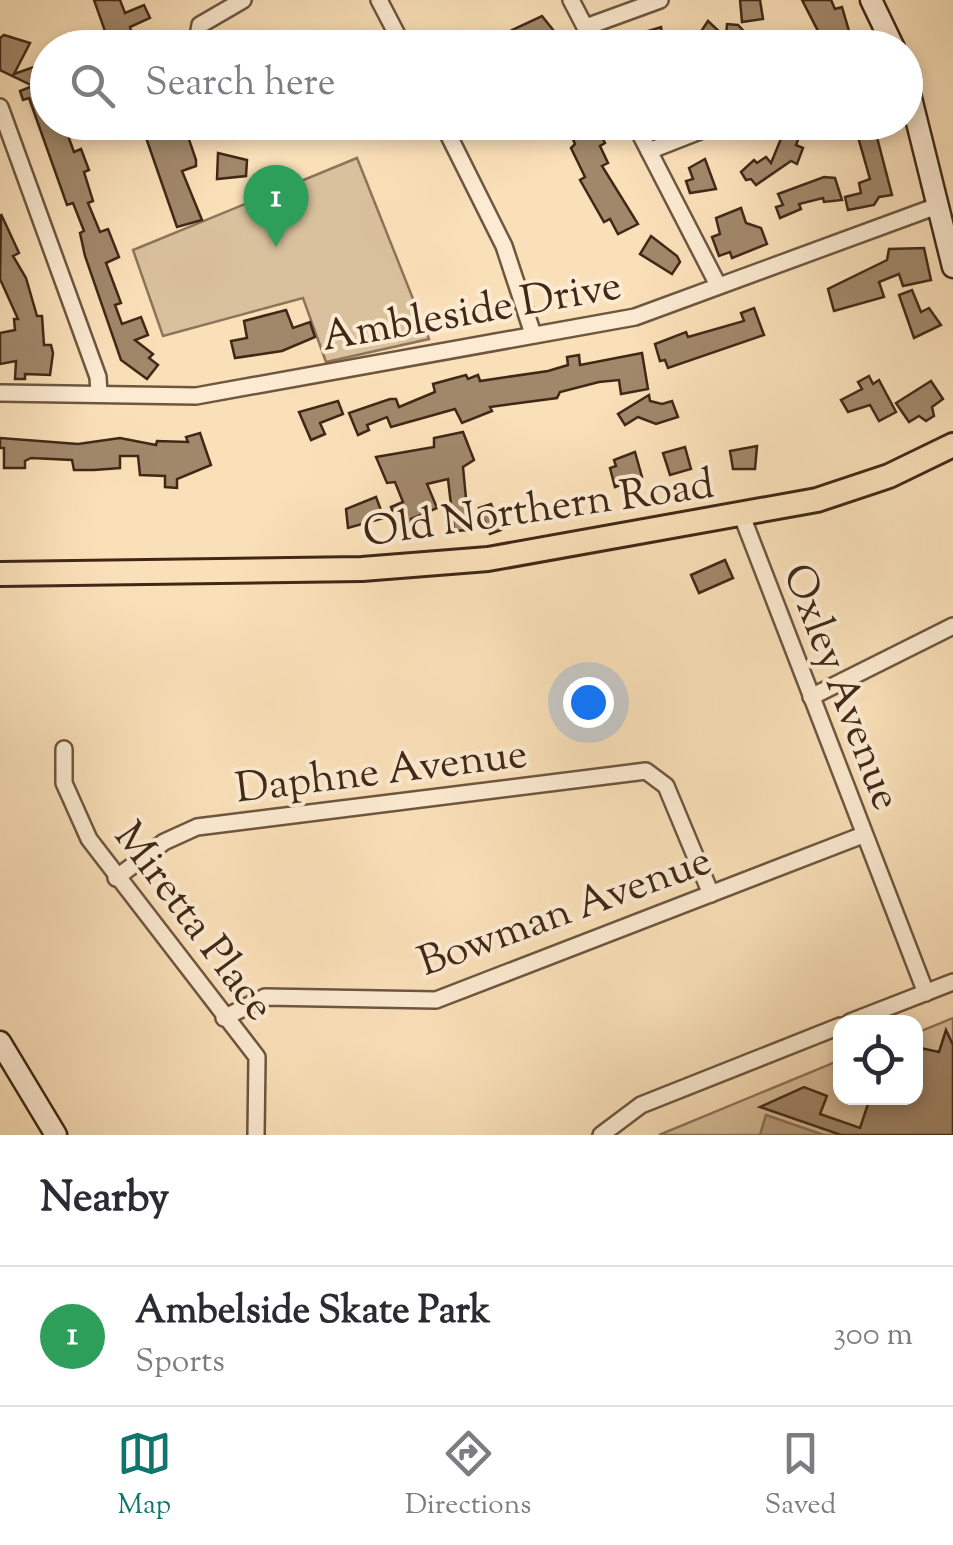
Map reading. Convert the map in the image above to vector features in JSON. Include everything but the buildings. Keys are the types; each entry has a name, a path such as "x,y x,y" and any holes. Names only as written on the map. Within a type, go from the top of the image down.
{"main road":[{"name":"Old Northern Road","path":"0,574 380,568 488,559 742,516 841,494 953,445"}],"street":[{"path":"199,30 243,0"},
{"path":"380,0 395,30"},
{"path":"571,0 587,30"},
{"path":"586,27 660,0"},
{"path":"871,0 885,30"},
{"path":"0,107 98,377 98,394"},
{"path":"451,140 520,283 533,334"},
{"path":"643,140 718,286"},
{"path":"649,151 677,140"},
{"path":"921,140 953,267"},
{"name":"Ambleside Drive","path":"0,393 196,396 635,317 937,206"},
{"name":"Oxley Avenue","path":"742,516 926,992"},
{"path":"811,698 953,626"},
{"name":"Miretta Place","path":"64,749 64,782 89,839 257,1057 256,1135"},
{"name":"Daphne Avenue","path":"116,878 164,842 196,827 646,771 666,786 711,894"},
{"name":"Bowman Avenue","path":"224,1018 265,997 436,1000 863,835"},
{"path":"868,1015 953,982"},
{"path":"601,1135 641,1104 833,1029"},
{"path":"0,1042 56,1135"}],"shaded area":[{"path":"357,158 429,339 326,362 303,298 163,336 133,250"},
{"path":"953,1018 953,1135 659,1135 833,1063 833,1105 923,1105 923,1030"},
{"path":"766,1115 824,1135 760,1135"}],"place":[{"name":"Ambelside Skate Park","path":"276,247"}]}
